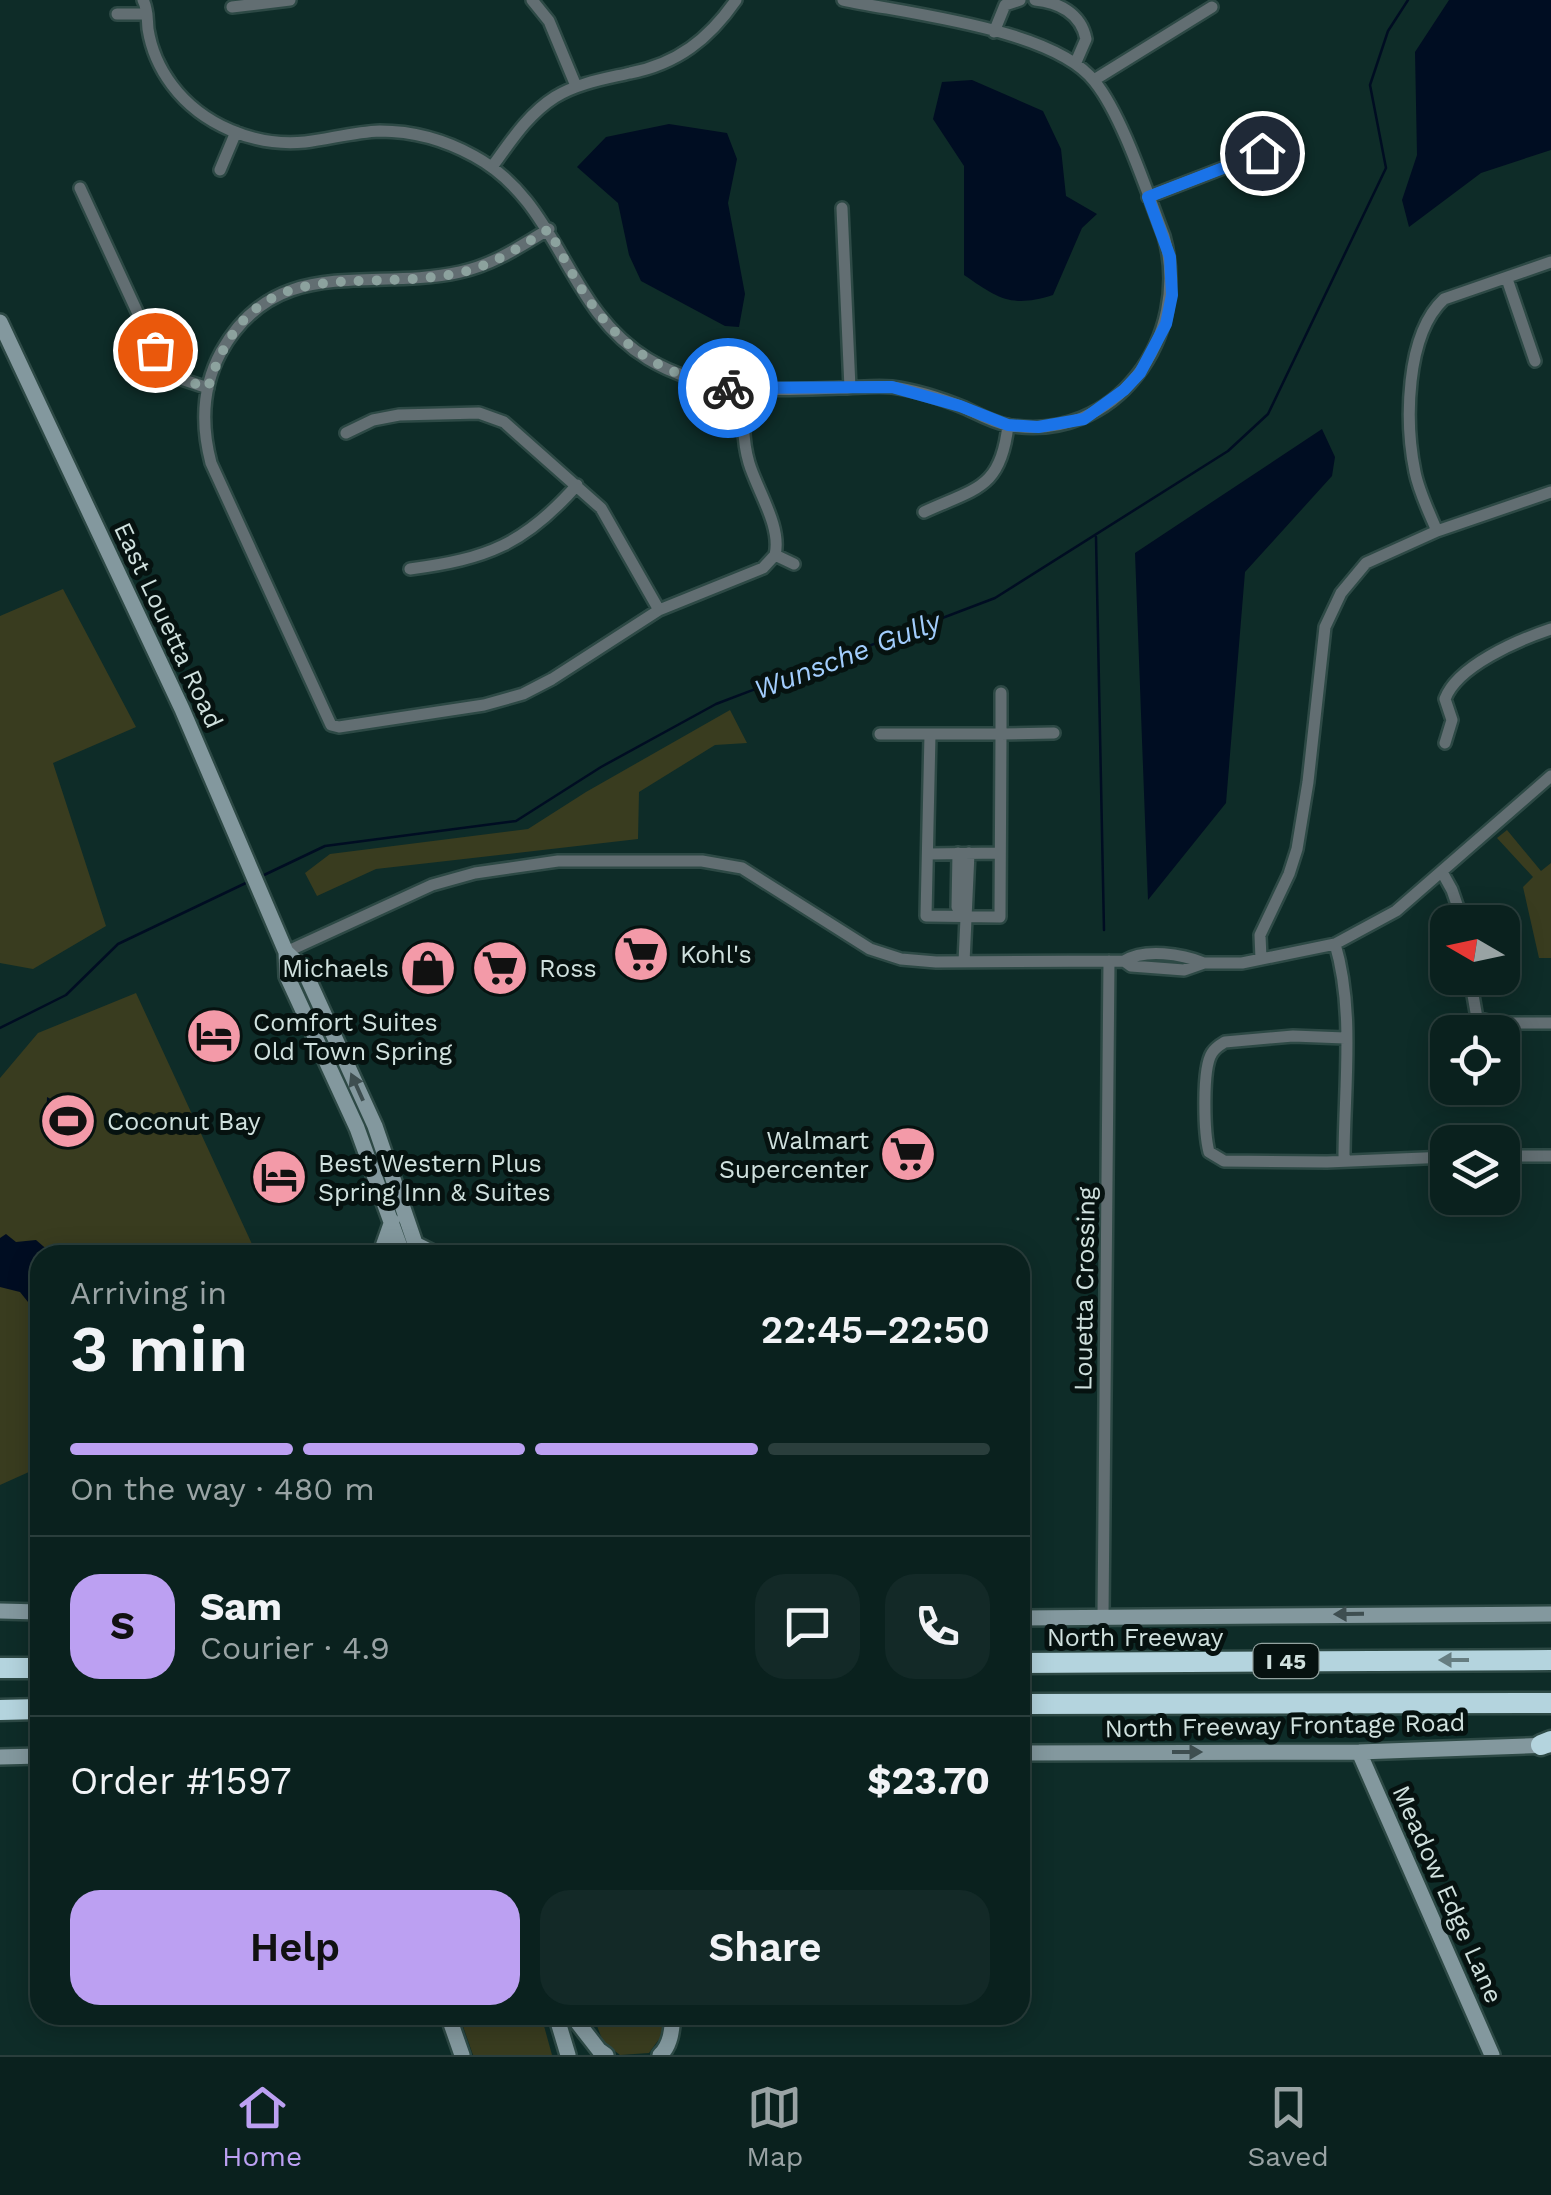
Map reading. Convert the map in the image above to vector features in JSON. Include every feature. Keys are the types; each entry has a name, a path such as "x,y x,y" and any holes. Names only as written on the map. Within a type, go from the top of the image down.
{"highway":[{"name":"North Freeway","path":"1030,1663 1551,1660"},
{"path":"0,1668 30,1668"},
{"name":"I 45","path":"1030,1704 1551,1703"},
{"path":"0,1710 30,1709"}],"main road":[{"name":"East Louetta Road","path":"0,322 182,709 286,952 287,976 362,1142 392,1221 408,1245"},
{"name":"East Louetta Road","path":"286,952 302,968 385,1154 410,1245"},
{"path":"362,1142 385,1154"},
{"path":"384,1245 392,1221"},
{"path":"0,1611 30,1612"},
{"path":"1030,1618 1551,1614"},
{"name":"North Freeway Frontage Road","path":"1030,1753 1359,1752 1548,1744"},
{"name":"Meadow Edge Lane","path":"1359,1752 1492,2055"},
{"path":"0,1756 30,1756"},
{"path":"452,2025 462,2055"},
{"path":"559,2025 567,2054"},
{"path":"579,2025 587,2055"},
{"path":"581,2025 606,2055"},
{"path":"660,2055 666,2050 673,2025"},
{"path":"676,2025 677,2055"}],"street":[{"path":"232,6 290,0"},
{"path":"532,0 549,21 576,86"},
{"path":"492,167 534,113 576,86 646,70 676,58 704,39 736,0"},
{"path":"117,14 147,5 151,42 172,85 212,121 236,132 280,142 362,132 404,132 452,145 492,167 528,199 591,306 625,342 674,371 721,387 745,390 892,387 960,406 1008,425 1038,427 1084,419 1124,390 1151,356 1166,324 1172,276 1164,236 1108,100 1076,62 1043,45 843,0"},
{"path":"994,32 1005,5 1020,0"},
{"path":"1035,0 1060,5 1080,22 1086,39 1076,62"},
{"path":"1094,80 1212,7"},
{"path":"220,170 236,132"},
{"path":"1148,197 1262,153"},
{"path":"80,188 158,356 181,379 208,388"},
{"path":"842,208 850,388"},
{"path":"549,229 493,262 460,272 326,281 293,288 259,307 235,331 218,360 208,388 204,426 211,463 333,726 504,701 552,679 659,610 763,568 775,555 776,538 746,452 745,390"},
{"path":"1436,531 1415,475 1408,428 1411,379 1424,328 1432,310 1444,299 1551,262"},
{"path":"1506,279 1535,361"},
{"path":"346,433 386,416 479,413 504,422 607,516 659,610"},
{"path":"924,512 984,484 997,471 1005,453 1008,425"},
{"path":"410,568 465,561 505,547 538,526 577,485"},
{"path":"1261,959 1260,935 1297,849 1325,627 1341,592 1366,563 1436,531 1551,492"},
{"path":"775,555 794,564"},
{"path":"1445,743 1452,720 1445,700 1458,677 1489,657 1551,629"},
{"path":"930,734 932,854 926,916 1000,917 1001,693"},
{"path":"880,734 1054,733"},
{"path":"286,952 403,896 475,873 558,860 702,861 742,868 870,948 900,959 1124,961 1131,966 1165,962 1184,970 1204,963 1261,959 1334,944 1396,911 1551,776"},
{"path":"964,853 968,905 964,962"},
{"path":"932,854 1000,853"},
{"path":"1442,872 1457,905"},
{"path":"1334,944 1343,971 1344,1159"},
{"name":"Louetta Crossing","path":"1103,1618 1109,961"},
{"path":"1473,995 1477,1018 1484,1021 1551,1023"},
{"path":"1346,1038 1293,1036 1225,1042 1210,1054 1206,1140 1209,1152 1224,1161 1430,1157"},
{"path":"1520,1156 1551,1156"}],"green space":[{"path":"63,589 136,727 53,763 106,926 33,969 0,963 0,616"},
{"path":"730,710 747,743 715,745 639,792 638,839 376,869 317,896 305,873 330,854 528,829"},
{"path":"1507,830 1541,871 1551,863 1551,958 1539,958 1523,887 1533,877 1497,838"},
{"path":"136,993 252,1245 30,1245 30,1472 0,1485 0,1078 38,1033"},
{"path":"462,2025 544,2025 552,2055 473,2055"},
{"path":"597,2025 665,2025 665,2031 649,2053 620,2055 603,2042"}],"water":[{"path":"1449,0 1551,0 1551,150 1481,173 1409,227 1402,200 1417,155 1415,52"},
{"path":"972,80 1043,111 1061,149 1066,196 1097,214 1082,228 1053,295 1026,301 1006,299 964,275 964,166 933,119 942,82"},
{"path":"669,124 727,133 737,159 728,203 745,294 739,327 725,326 641,281 629,255 618,203 577,167 606,137"},
{"path":"1322,429 1335,457 1332,476 1245,572 1226,803 1148,900 1135,553"},
{"name":"Coconut Bay","path":"66,1096 72,1098 75,1107 83,1107 90,1123 69,1147 55,1136 51,1125 46,1125 47,1097 60,1104"},
{"path":"6,1234 16,1242 36,1240 42,1245 30,1245 30,1304 20,1292 0,1287 0,1238"}],"waterway":[{"name":"Wunsche Gully","path":"262,876 325,846 516,821 601,767 716,704 995,598 1228,451 1268,414 1386,168 1370,85 1388,31 1408,0"},
{"path":"1096,537 1104,930"},
{"name":"Wunsche Gully","path":"0,1028 66,995 118,944 250,881"}],"way so far":[{"path":"155,350 181,379 208,388 235,331 259,307 293,288 326,281 440,276 474,269 549,229 591,306 625,342 663,366 728,388"}],"place":[{"name":"Kohl's","path":"641,954"},
{"name":"Michaels","path":"428,968"},
{"name":"Ross","path":"500,968"},
{"name":"Comfort Suites Old Town Spring","path":"214,1036"},
{"name":"Coconut Bay","path":"68,1121"},
{"name":"Walmart Supercenter","path":"908,1154"},
{"name":"Best Western Plus Spring Inn & Suites","path":"279,1177"}],"route":[{"path":"728,388 892,387 960,406 1002,424 1038,427 1084,419 1140,373 1166,324 1172,295 1170,257 1148,197 1262,153"}]}
